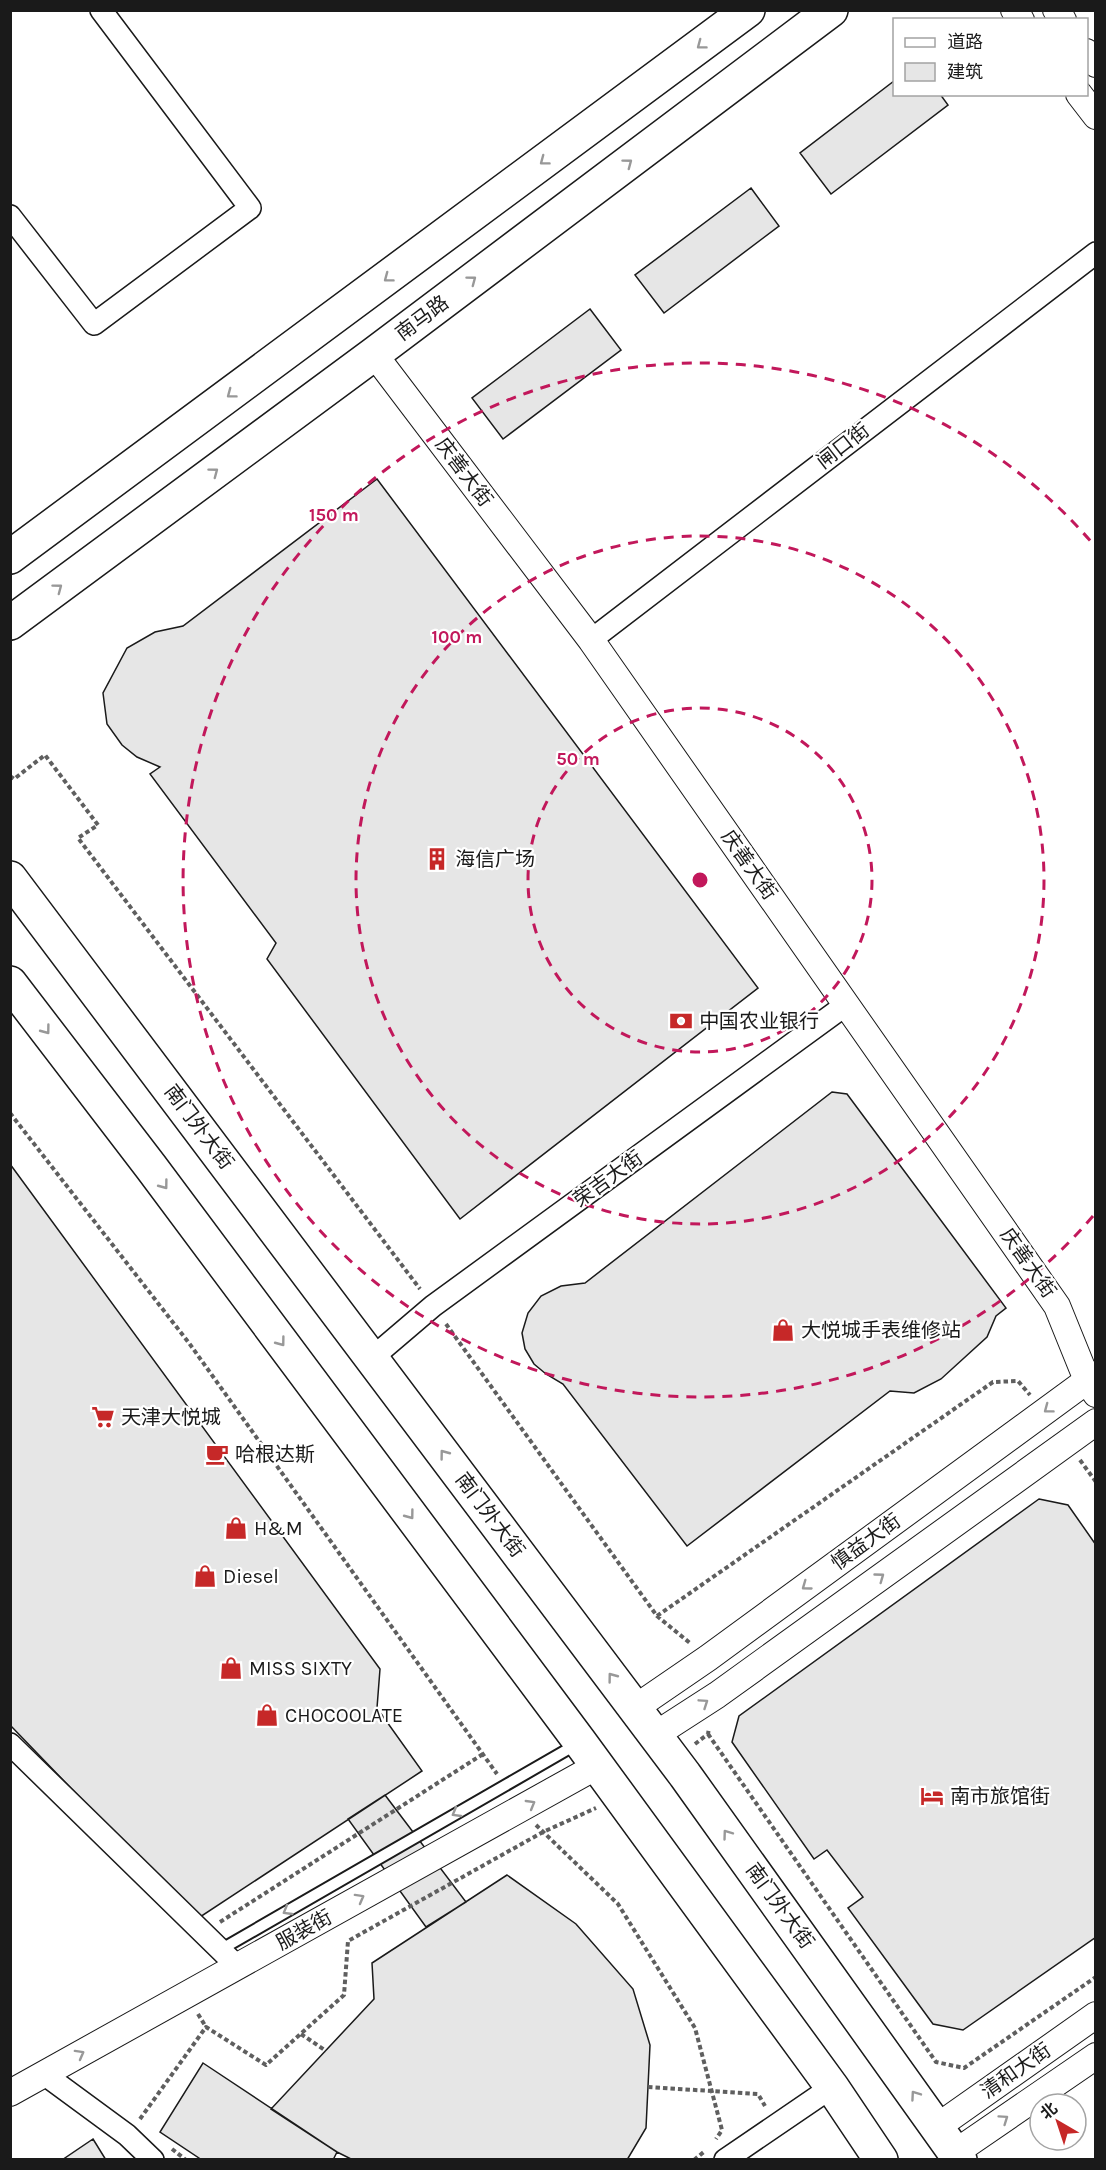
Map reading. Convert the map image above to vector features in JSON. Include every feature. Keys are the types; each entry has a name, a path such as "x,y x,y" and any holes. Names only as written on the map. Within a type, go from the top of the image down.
{"main road":[{"path":"10,557 748,10"},
{"name":"南马路","path":"10,623 374,354 831,10"},
{"name":"南门外大街","path":"10,878 656,1736 951,2146"},
{"path":"10,984 151,1167 620,1797 832,2087 882,2160"}],"street":[{"path":"10,216 94,324 250,208 101,10"},
{"path":"1080,96 1095,116"},
{"name":"闸口街","path":"591,640 1095,253"},
{"name":"庆善大街","path":"374,354 591,640 847,1005 1057,1306 1093,1383"},
{"name":"荣吉大街","path":"372,1358 433,1306 847,1005"},
{"name":"慎益大街","path":"635,1708 708,1658 1045,1412 1093,1383"},
{"name":"慎益大街","path":"656,1736 717,1695 1095,1422"},
{"path":"10,1744 228,1958"},
{"name":"服装街","path":"10,2093 228,1958 522,1810 588,1754"},
{"name":"清和大街","path":"951,2146 1095,2015"},
{"name":"清和大街","path":"951,2146 1095,2056"},
{"path":"44,2074 128,2135 161,2154"},
{"path":"725,2160 832,2087"}],"lane":[{"path":"228,1958 505,1785 588,1754"}],"path":[{"path":"10,776 14,780 45,755 98,825 78,838 433,1306 657,1616 708,1658"},
{"path":"10,1113 189,1343 505,1785"},
{"path":"657,1616 993,1382 1018,1380 1045,1412"},
{"path":"674,1762 708,1734 717,1695"},
{"path":"708,1734 936,2062 964,2068 1095,1977"},
{"path":"202,1933 483,1754"},
{"path":"137,2124 206,2027 266,2066 344,1995 348,1941 543,1832 620,1797"},
{"path":"522,1810 618,1904 695,2028 722,2130 694,2160"},
{"path":"301,2034 326,2051"},
{"path":"648,2087 758,2094 777,2124"},
{"path":"161,2154 186,2160"}],"building":[{"path":"893,82 893,96 941,96 948,105 831,194 800,153"},
{"path":"751,188 779,226 664,313 635,275"},
{"path":"590,309 621,350 503,439 472,398"},
{"name":"海信广场","path":"377,479 758,988 460,1219 267,959 276,943 150,774 160,767 137,757 122,745 107,724 103,693 127,648 155,632 183,626"},
{"path":"832,1092 847,1094 1006,1308 996,1316 987,1337 941,1379 914,1393 890,1391 687,1546 563,1384 534,1364 525,1349 522,1333 528,1313 541,1296 561,1286 585,1283"},
{"name":"天津大悦城","path":"10,1164 380,1669 377,1708 422,1771 197,1919 10,1725"},
{"name":"南市旅馆街","path":"1039,1499 1068,1505 1096,1545 1096,1937 963,2030 933,2024 848,1908 863,1897 827,1850 814,1859 732,1742 739,1716"},
{"path":"385,1795 466,1902 426,1927 348,1819"},
{"path":"507,1875 576,1924 633,1989 650,2045 646,2128 627,2160 353,2160 271,2109 374,1999 372,1963"},
{"path":"203,2063 337,2152 333,2160 202,2160 160,2132"},
{"path":"93,2139 106,2160 62,2160"}],"place":[{"name":"海信广场","path":"437,859"},
{"name":"中国农业银行","path":"681,1021"},
{"name":"大悦城手表维修站","path":"783,1330"},
{"name":"天津大悦城","path":"103,1417"},
{"name":"哈根达斯","path":"217,1454"},
{"name":"H&M","path":"236,1528"},
{"name":"Diesel","path":"205,1576"},
{"name":"MISS SIXTY","path":"231,1668"},
{"name":"CHOCOOLATE","path":"267,1715"},
{"name":"南市旅馆街","path":"932,1796"}]}
